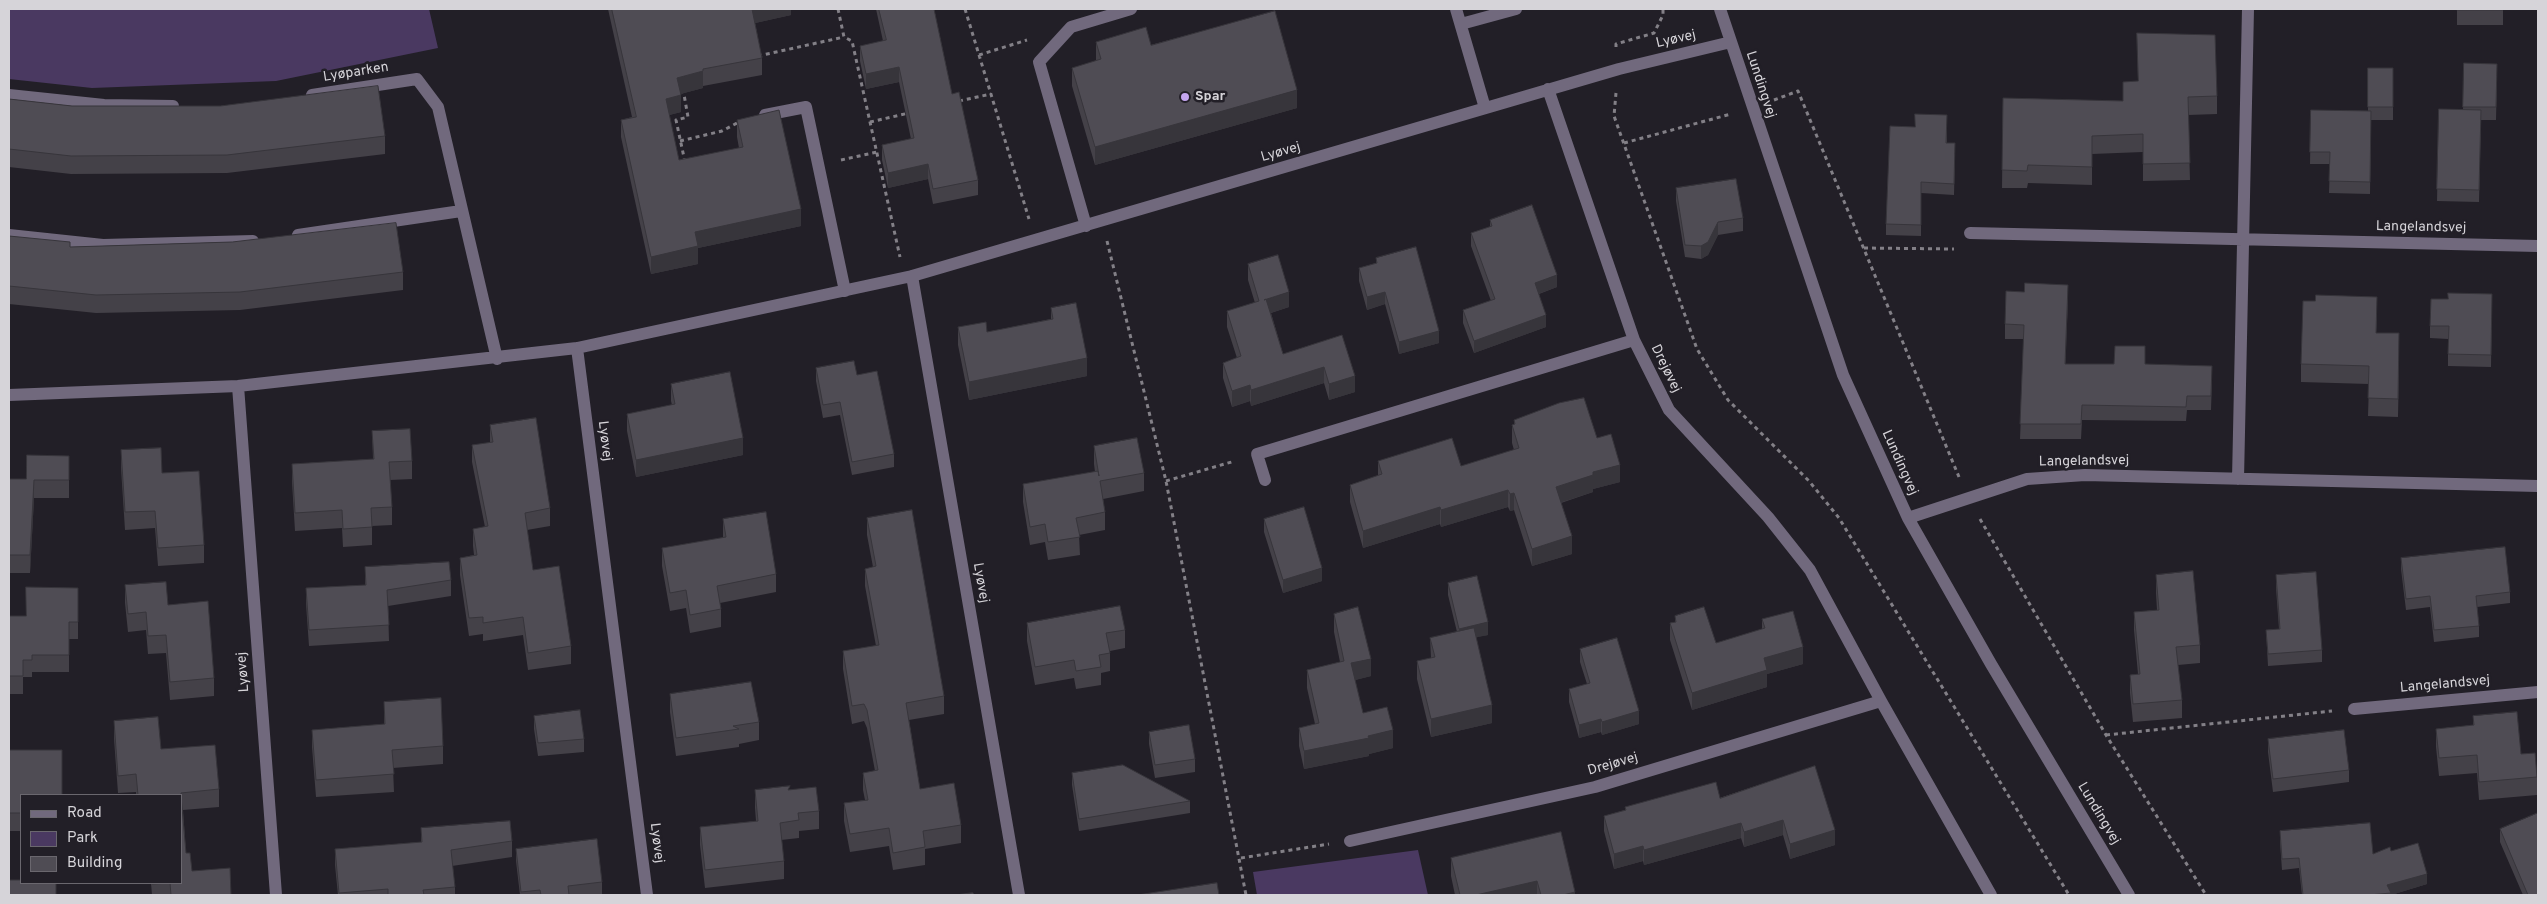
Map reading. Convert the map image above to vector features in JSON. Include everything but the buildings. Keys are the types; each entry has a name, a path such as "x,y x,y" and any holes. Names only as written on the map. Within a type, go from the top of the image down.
{"street":[{"path":"1086,226 1039,62 1071,28 1131,9"},
{"path":"1456,9 1485,108"},
{"path":"1461,24 1516,9"},
{"name":"Lundingvej","path":"1720,9 1843,375 1908,518 1990,664 2129,895"},
{"path":"2238,479 2248,9"},
{"name":"Lyøvej","path":"9,395 238,386 497,359 576,348 912,276 1619,69 1731,42"},
{"name":"Lyøparken","path":"301,96 417,79 438,106 497,359"},
{"name":"Drejøvej","path":"1548,90 1634,340 1669,410 1768,517 1810,570 1881,701 1991,895"},
{"path":"9,95 104,106 183,106"},
{"path":"743,120 806,107 845,291"},
{"path":"290,236 461,211"},
{"name":"Langelandsvej","path":"1970,233 2538,246"},
{"path":"9,235 104,245 252,242 270,239"},
{"name":"Lyøvej","path":"912,276 1020,895"},
{"name":"Drejøvej","path":"1257,454 1634,340"},
{"name":"Lyøvej","path":"576,348 647,895"},
{"name":"Lyøvej","path":"238,386 276,895"},
{"path":"1257,454 1265,480"},
{"name":"Langelandsvej","path":"1908,518 2028,479 2085,475 2538,486"},
{"name":"Langelandsvej","path":"2354,709 2538,692"},
{"name":"Drejøvej","path":"1350,841 1595,786 1881,701"}],"path":[{"path":"838,9 844,37"},
{"path":"965,9 1036,241"},
{"path":"1663,9 1663,15 1654,33 1616,44 1619,69 1614,116 1697,349 1728,400 1809,481 1840,518 2069,895"},
{"path":"757,57 844,37 852,41 900,255 912,276"},
{"path":"681,82 688,117 676,120 687,167"},
{"path":"954,102 991,94"},
{"path":"1624,143 1752,108"},
{"path":"870,122 917,111"},
{"path":"680,141 722,131 743,120"},
{"path":"818,165 877,152"},
{"path":"1102,221 1166,481 1241,858 1246,895"},
{"path":"1864,248 1959,249 1970,233"},
{"path":"1166,481 1257,454"},
{"path":"2106,735 2354,709"},
{"path":"1241,858 1350,841"}],"green space":[{"path":"9,9 429,9 438,48 276,81 92,88 9,79"},
{"path":"1418,850 1428,895 1257,895 1253,872"}],"place":[{"name":"Spar","path":"1185,97"}]}
